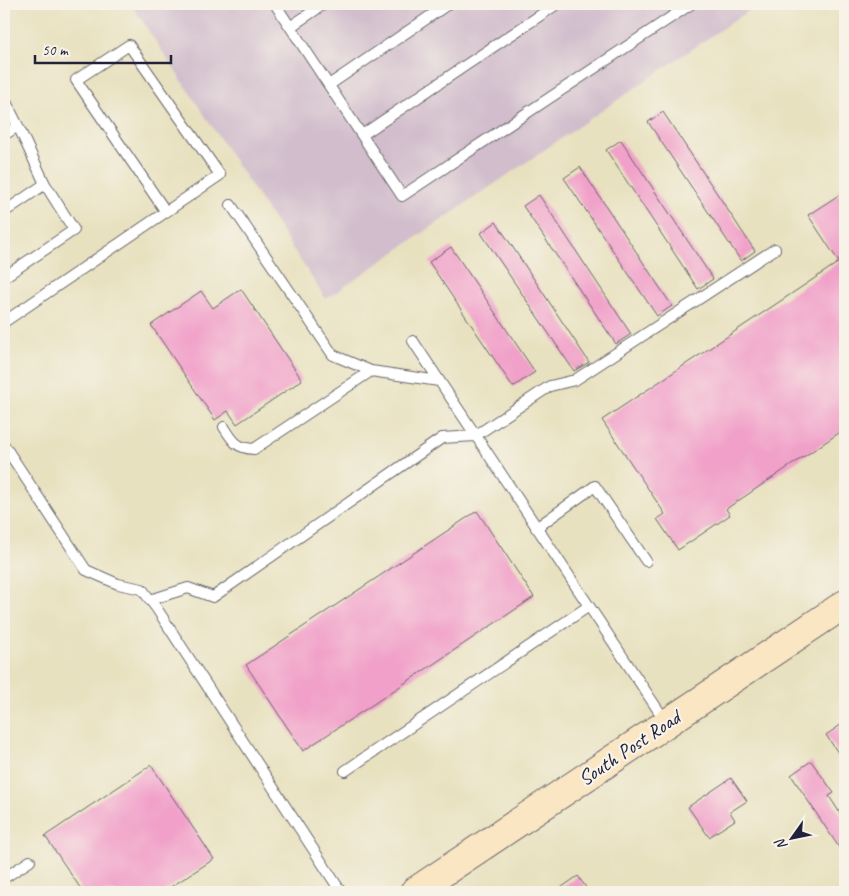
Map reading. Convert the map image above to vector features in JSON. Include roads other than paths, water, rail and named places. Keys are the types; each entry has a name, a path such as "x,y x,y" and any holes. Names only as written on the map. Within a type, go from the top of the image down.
{"main road":[{"name":"South Post Road","path":"414,892 845,604"}],"lane":[{"path":"275,4 402,196 691,4"},
{"path":"290,27 324,4"},
{"path":"329,85 448,4"},
{"path":"362,135 557,4"},
{"path":"4,322 166,212 220,175 129,45 76,80 166,212"},
{"path":"4,98 45,184 74,230 4,276"},
{"path":"4,135 18,126"},
{"path":"4,212 45,184"},
{"path":"231,205 332,355 371,371 439,381"},
{"path":"150,600 188,588 213,597 442,438 475,436 550,386 575,380 775,250"},
{"path":"413,341 667,723"},
{"path":"224,427 235,444 245,449 254,449 371,371"},
{"path":"4,445 86,570 118,584 142,589 341,892"},
{"path":"536,528 595,486 646,562"},
{"path":"345,771 589,606"},
{"path":"4,878 30,861"}]}
